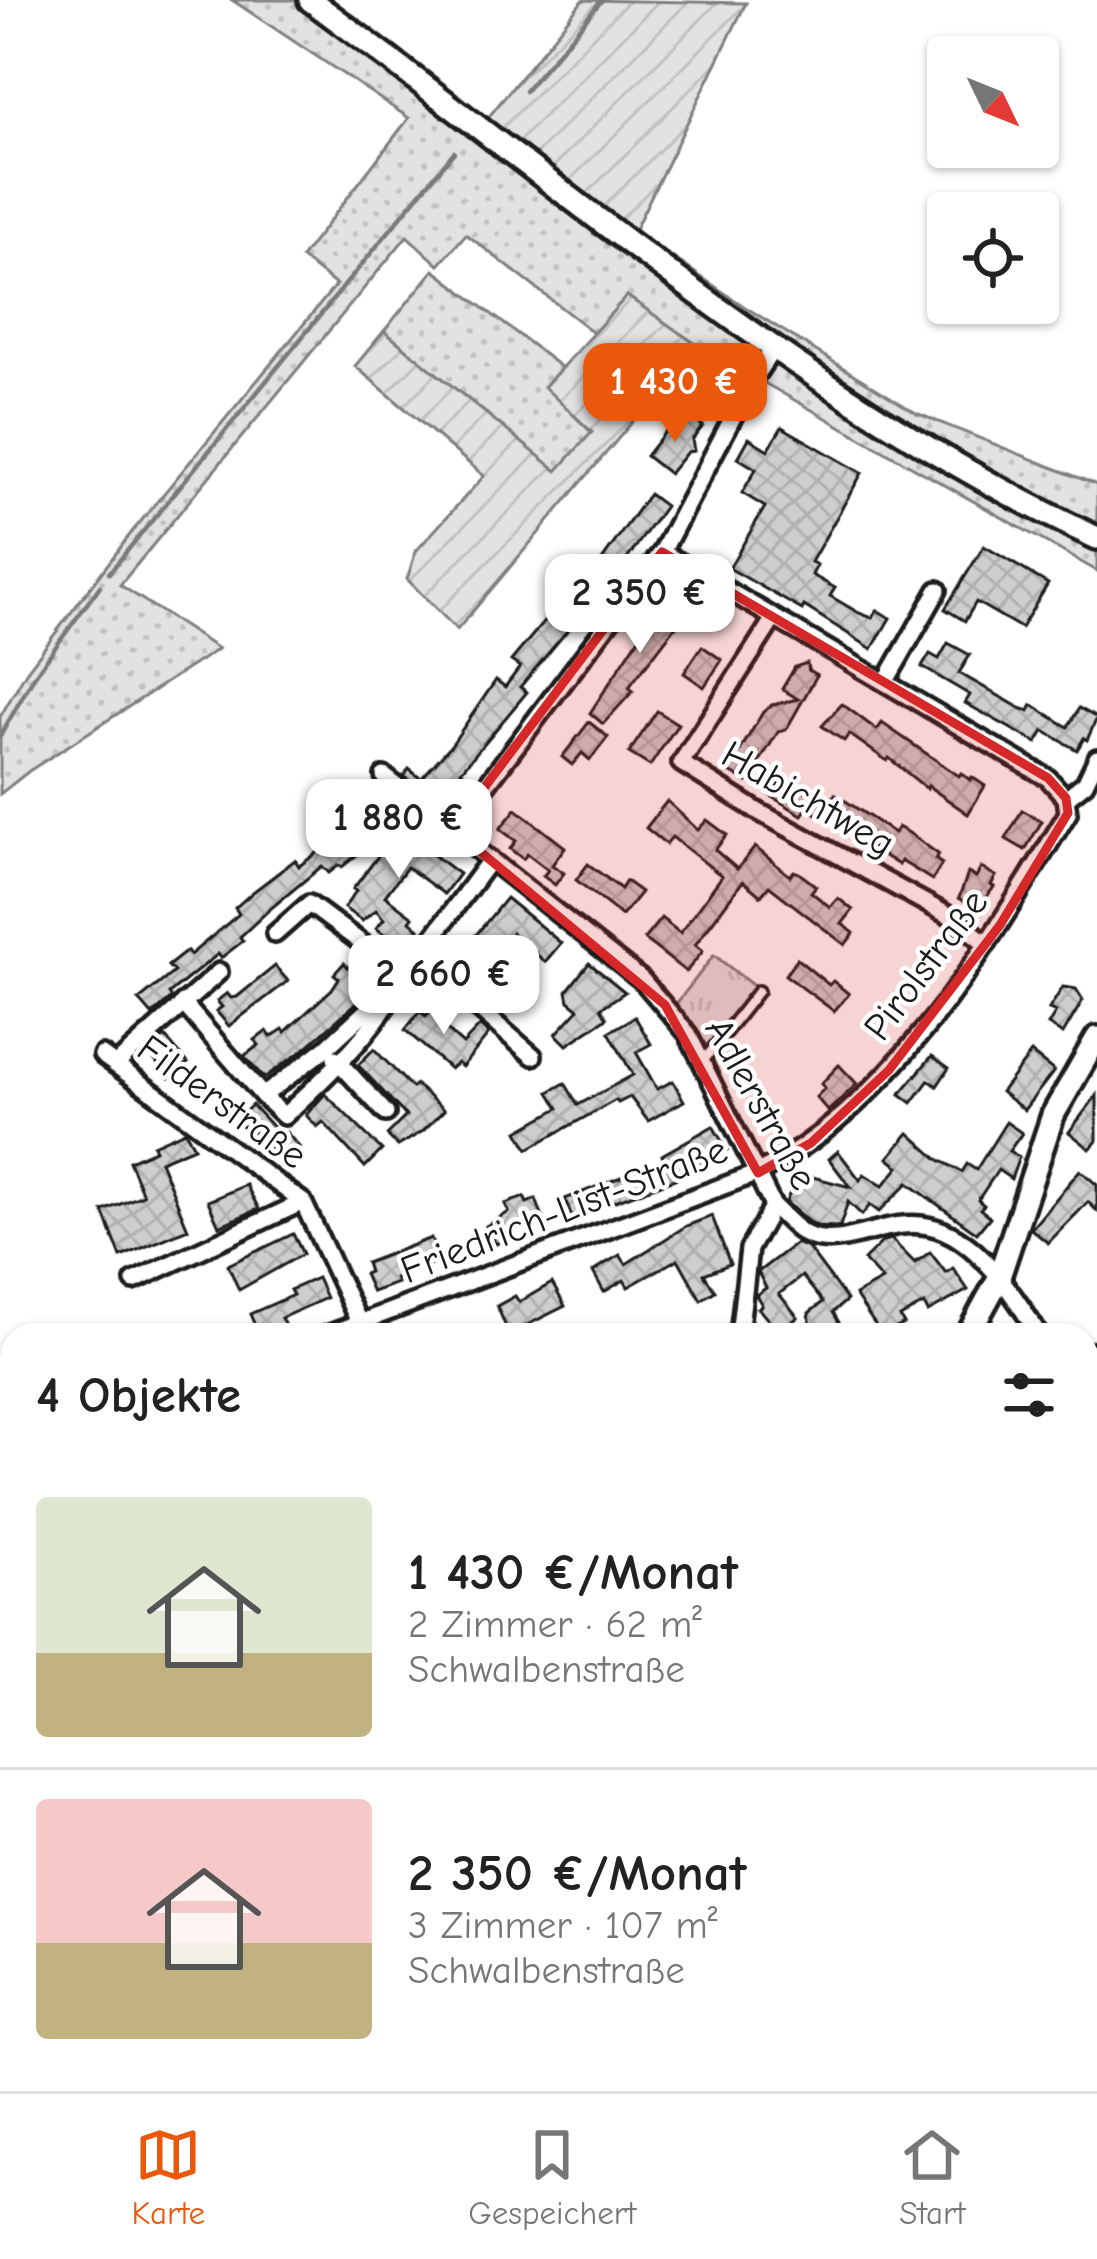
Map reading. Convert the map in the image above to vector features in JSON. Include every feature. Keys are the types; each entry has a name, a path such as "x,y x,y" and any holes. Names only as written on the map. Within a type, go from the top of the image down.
{"street":[{"path":"310,0 773,349 942,458 1097,538"},
{"path":"452,829 662,552 773,349"},
{"path":"662,552 1048,778 1066,798"},
{"path":"886,681 938,590"},
{"name":"Habichtweg","path":"774,618 681,763 759,812 955,920 987,944"},
{"name":"Pirolstraße","path":"758,1173 811,1143 866,1097 987,944 1068,813 1066,798 1084,783 1097,758"},
{"name":"Adlerstraße","path":"384,776 642,980 688,1034 773,1206 808,1236 837,1240 894,1223 932,1226 976,1252 1030,1323"},
{"path":"182,1003 284,1116 340,1064 387,1010 409,970 490,860"},
{"path":"274,934 309,904 480,1010 533,1056"},
{"path":"263,1096 326,1048 409,970"},
{"path":"122,1059 219,972"},
{"path":"975,1323 998,1280 1053,1115 1097,1038"},
{"path":"326,1048 386,1113"},
{"name":"Filderstraße","path":"102,1055 303,1202 360,1323"},
{"name":"Friedrich-List-Straße","path":"378,1323 758,1173"},
{"name":"Filderstraße","path":"134,1281 303,1202"},
{"path":"740,1323 749,1249 773,1206"}],"lane":[{"path":"703,1061 758,992"}],"highlighted area":[{"path":"662,552 1048,778 1066,798 1068,813 1000,925 889,1070 811,1143 758,1173 665,1005 453,829"}],"green space":[{"path":"232,0 332,0 634,231 745,307 916,413 1097,485 1097,571 697,345 627,296 594,333 466,234 439,265 407,236 120,585 218,649 0,794 0,717 26,672 132,532 336,285 301,258 409,118"},
{"path":"583,0 746,3 634,231 487,119"},
{"path":"434,270 562,368 545,387 592,433 557,471 384,331"},
{"path":"627,296 697,345 457,630 407,579 416,551 484,476 355,366 384,331 557,471 592,432 544,387"},
{"path":"714,955 756,988 706,1051 676,1004"}],"building":[{"path":"692,364 718,384 695,413 681,403 695,385 683,375"},
{"path":"688,415 703,426 692,440 694,451 687,452 669,474 646,456 668,428 674,432"},
{"path":"782,427 862,473 811,562 817,565 812,575 835,588 830,596 872,618 877,610 890,618 872,649 804,606 802,610 729,568 765,507 742,493 756,469 738,458 749,438 768,450"},
{"path":"649,494 665,506 595,604 592,601 520,687 527,692 461,771 467,776 448,800 421,781 417,787 404,776 409,769 421,779 496,680 505,687 520,667 511,661 563,599 570,605"},
{"path":"984,546 1048,584 1021,628 976,602 965,621 945,609"},
{"path":"669,592 690,608 629,687 633,691 603,724 590,713"},
{"path":"948,643 970,655 959,673 1020,708 1029,711 1032,705 1068,727 1079,708 1097,718 1087,740 1077,750 1044,731 1037,743 965,703 970,695 922,667 930,654 939,659"},
{"path":"702,646 722,660 704,687 684,673"},
{"path":"807,663 808,670 817,675 786,730 778,732 747,782 728,771 763,712 798,699 782,689 795,667"},
{"path":"842,704 877,730 882,723 959,776 972,777 985,786 968,814 889,758 887,761 849,734 844,741 822,726"},
{"path":"657,711 678,724 650,766 629,753"},
{"path":"589,722 608,737 590,760 582,753 572,765 562,757"},
{"path":"782,777 829,805 835,794 894,833 898,827 938,854 935,859 942,864 932,880 807,808 802,815 771,796"},
{"path":"667,801 698,830 707,820 727,835 715,850 737,869 755,847 790,876 794,871 816,886 811,892 830,907 838,898 853,910 842,924 854,933 845,945 769,886 761,896 743,881 695,945 703,951 686,972 644,939 661,918 680,933 722,876 672,837 666,844 646,828"},
{"path":"396,803 407,812 403,818 342,867 329,873 322,866 240,937 243,941 221,958 218,954 169,994 172,998 152,1015 139,1000 174,972 168,966 187,951 190,955 239,914 235,908 253,892 295,860 299,866 336,839 347,841 368,815 379,824"},
{"path":"516,809 565,847 552,865 564,873 555,885 543,876 548,870 527,854 523,859 510,849 516,841 500,829"},
{"path":"1022,810 1042,821 1025,850 1006,839"},
{"path":"407,818 435,839 427,850 459,874 444,894 407,867 385,896 413,917 410,921 419,929 404,949 376,928 384,919 376,910 362,921 344,908"},
{"path":"588,864 621,889 626,881 641,892 622,916 576,880"},
{"path":"981,868 996,876 978,909 959,898 968,873 976,877"},
{"path":"506,898 561,943 545,962 512,933 494,955 500,960 492,971 521,994 507,1012 472,983 469,987 452,974 475,944 471,941"},
{"path":"358,958 382,974 372,989 264,1078 244,1056 259,1045 255,1040 267,1031 271,1037 285,1032 332,989 339,978 334,974 344,963 349,968"},
{"path":"797,959 829,985 833,981 849,994 834,1011 785,975"},
{"path":"589,963 625,992 601,1008 607,1018 567,1045 556,1034 579,1009 569,1001 567,991"},
{"path":"275,966 288,981 229,1026 216,1011 222,1007 217,1001 227,993 237,997"},
{"path":"1063,987 1076,989 1083,1000 1063,1034 1048,1025 1056,1012 1049,1009"},
{"path":"440,998 451,1005 438,1022 463,1044 480,1026 489,1034 462,1067 457,1063 450,1069 405,1030 420,1011 426,1016"},
{"path":"635,1017 651,1044 636,1052 657,1089 673,1081 684,1101 648,1121 630,1097 616,1100 528,1149 518,1131 559,1108 549,1092 565,1083 578,1105 633,1075 609,1032"},
{"path":"165,1037 188,1063 169,1078 148,1052"},
{"path":"374,1049 412,1088 416,1085 444,1110 398,1146 387,1135 406,1116 358,1065"},
{"path":"1031,1053 1054,1071 1024,1110 1001,1092"},
{"path":"932,1056 949,1068 937,1086 929,1080 912,1103 900,1094"},
{"path":"839,1065 857,1084 828,1111 816,1097"},
{"path":"325,1094 382,1150 365,1167 323,1122 317,1127 306,1115"},
{"path":"1097,1095 1097,1141 1090,1149 1069,1132"},
{"path":"252,1105 281,1136 286,1132 300,1148 283,1164 254,1131 250,1135 236,1120"},
{"path":"1006,1122 1022,1133 1009,1151 1019,1157 1011,1179 998,1170 978,1200 990,1217 977,1233 908,1183 879,1212 870,1205 862,1215 848,1202 836,1227 817,1226 786,1202 798,1173 850,1187 829,1159 838,1151 860,1180 864,1174 883,1186 899,1167 888,1158 909,1133 938,1159 962,1172 967,1164 976,1170"},
{"path":"713,1126 727,1150 675,1179 572,1217 565,1199 664,1160 662,1155"},
{"path":"185,1131 194,1147 160,1161 188,1229 121,1257 103,1211 143,1195 129,1161"},
{"path":"1080,1170 1097,1185 1097,1211 1088,1202 1048,1243 1031,1229"},
{"path":"246,1185 259,1209 219,1226 208,1201"},
{"path":"524,1197 527,1203 536,1199 543,1218 505,1232 508,1238 496,1244 486,1226 509,1212 505,1204"},
{"path":"712,1216 730,1264 704,1274 715,1291 701,1300 678,1259 628,1287 624,1280 604,1292 593,1272 620,1255 626,1264 686,1226"},
{"path":"293,1234 303,1254 239,1290 228,1265"},
{"path":"431,1238 439,1261 372,1292 364,1274 369,1272 366,1263"},
{"path":"891,1239 915,1263 930,1252 946,1273 953,1268 968,1290 928,1312 924,1304 900,1317 903,1323 874,1323 855,1295 882,1280 864,1260"},
{"path":"796,1243 808,1248 847,1300 833,1312 839,1323 810,1323 809,1313 823,1302 802,1276 779,1294 798,1317 791,1323 771,1323 758,1308 762,1305 756,1295 766,1288 758,1272"},
{"path":"317,1278 326,1298 281,1318 284,1323 254,1323 250,1314 293,1295 290,1290"},
{"path":"552,1283 565,1306 531,1323 504,1323 497,1306 515,1296 519,1302"}],"waterway":[{"path":"525,91 602,0"},
{"path":"109,573 454,152"},
{"path":"0,736 35,675 100,586"}]}
